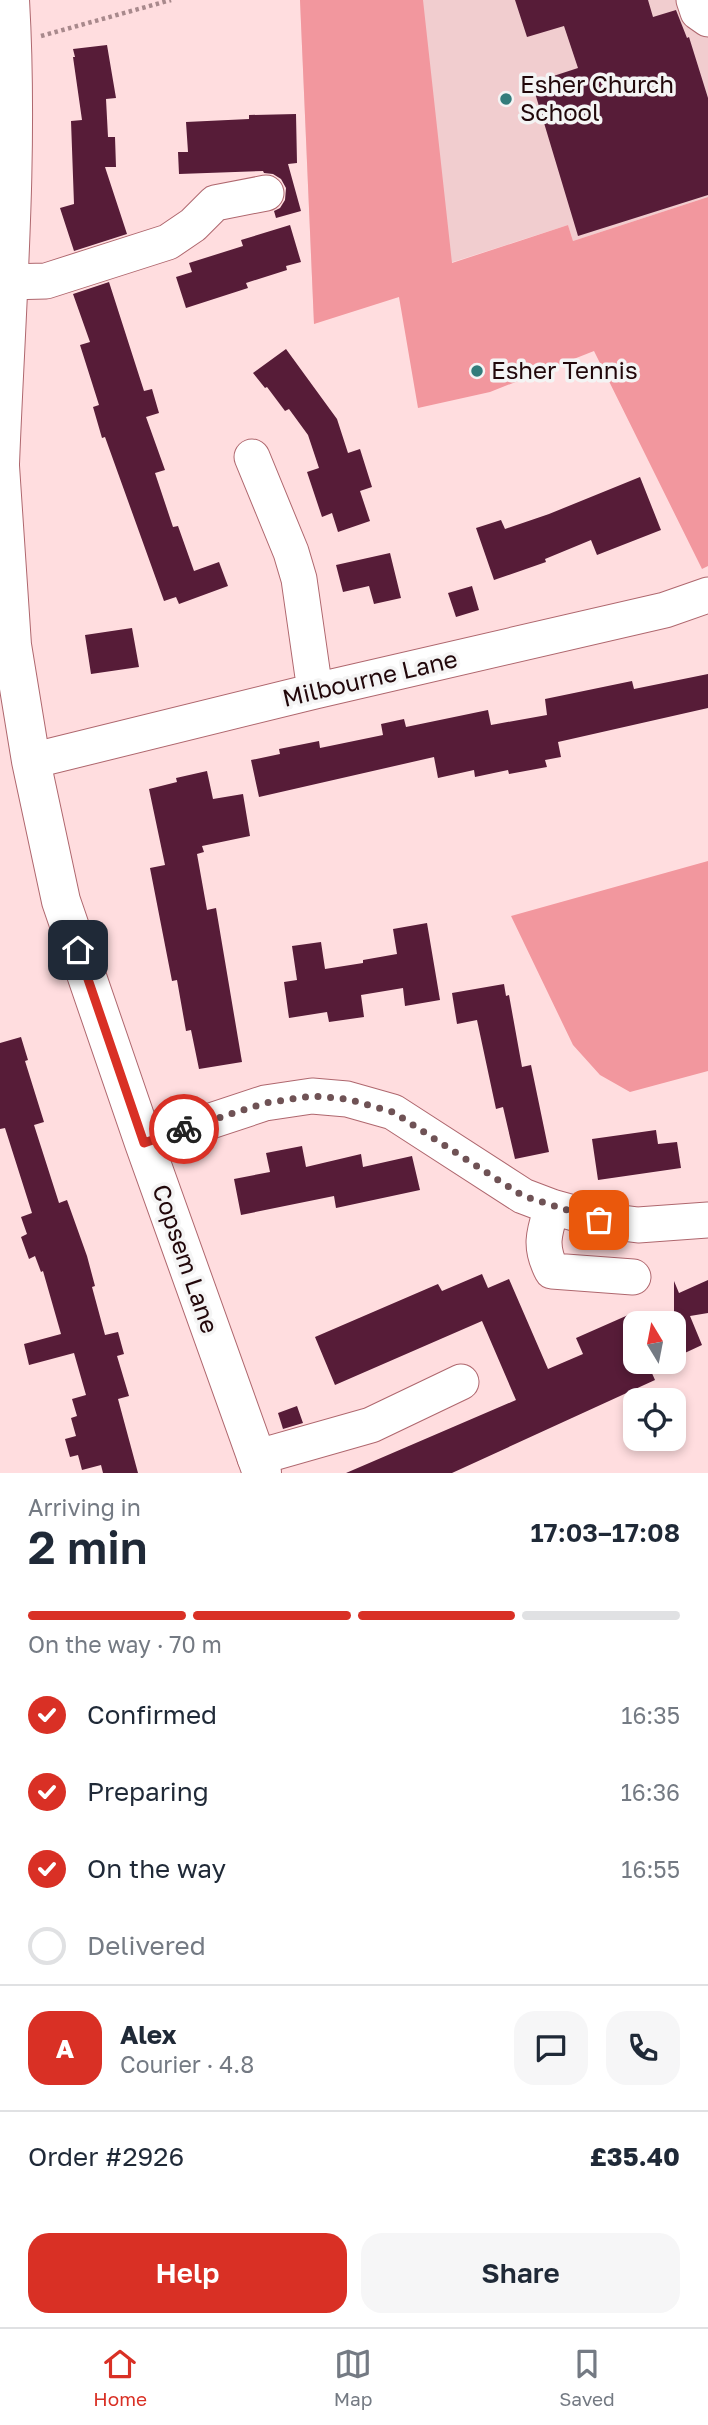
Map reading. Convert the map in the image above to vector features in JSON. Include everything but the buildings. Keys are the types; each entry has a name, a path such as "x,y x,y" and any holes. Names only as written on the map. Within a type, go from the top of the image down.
{"main road":[{"name":"Copsem Lane","path":"9,0 12,43 12,165 0,465 10,694 31,761 61,901 258,1465"}],"street":[{"path":"694,0 698,12 708,19"},
{"path":"7,282 46,281 168,242 193,225 215,203 266,193"},
{"path":"252,457 299,579 315,691"},
{"name":"Milbourne Lane","path":"31,761 315,691 665,610 708,595"},
{"path":"144,1143 265,1103 312,1096 347,1099 393,1112 523,1196 552,1207 599,1220 638,1225 708,1220"},
{"path":"552,1207 544,1230 544,1255 552,1271 634,1277"},
{"path":"258,1465 371,1425 461,1382"}],"path":[{"path":"12,43 172,0"}],"shaded area":[{"name":"Esher Church School","path":"300,0 708,0 708,197 573,241 568,225 397,280 314,324"},
{"path":"300,0 423,0 452,263 568,225 573,241 708,197 708,566 702,569 594,351 490,392 418,408 399,297 314,324"},
{"path":"708,861 708,1071 630,1092 600,1075 573,1045 511,916"}],"way so far":[{"path":"184,1129 265,1103 312,1096 347,1099 393,1112 523,1196 599,1220"}],"place":[{"name":"Esher Church School","path":"506,99"},
{"name":"Esher Tennis","path":"477,371"}],"route":[{"path":"78,950 144,1143 184,1129"}]}
